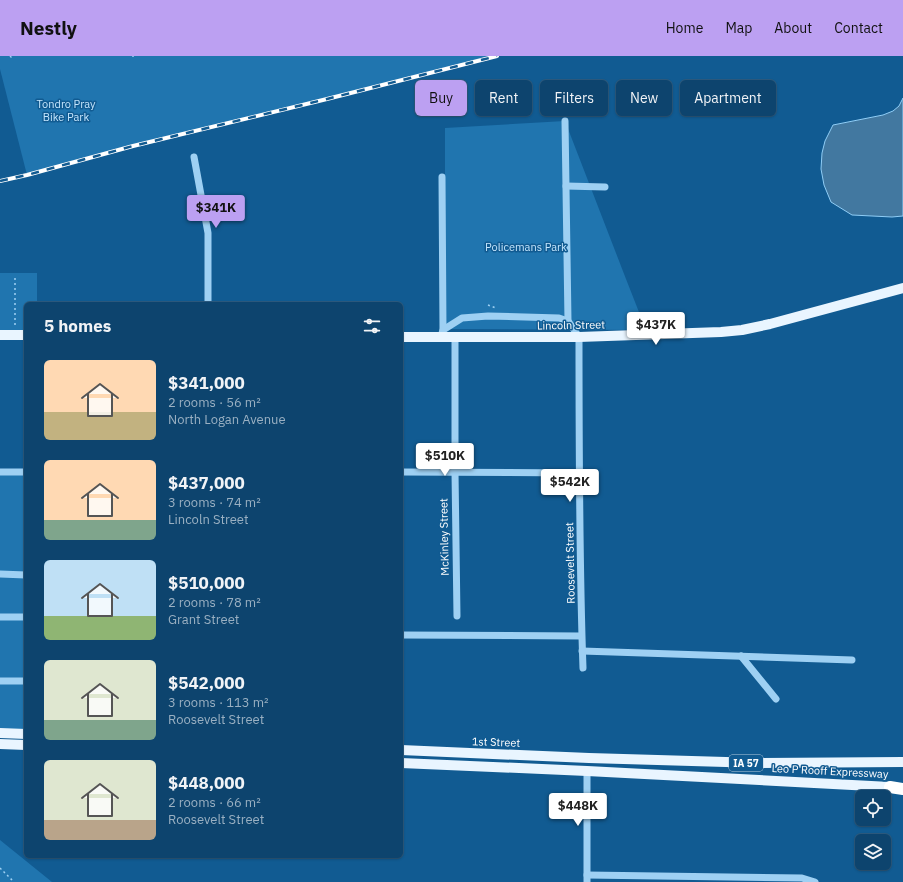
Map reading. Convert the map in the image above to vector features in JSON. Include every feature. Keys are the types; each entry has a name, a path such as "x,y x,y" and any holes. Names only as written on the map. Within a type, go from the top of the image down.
{"highway":[{"path":"890,787 903,788"}],"main road":[{"name":"Lincoln Street","path":"403,337 442,333 455,337 579,337 700,334 742,330 770,324 903,288"},
{"path":"0,335 24,335"},
{"path":"0,733 24,734"},
{"path":"0,744 24,746"},
{"name":"1st Street","path":"403,750 589,758"},
{"name":"Leo P Rooff Expressway","path":"589,758 760,763 903,762"},
{"path":"403,763 588,771"},
{"name":"Leo P Rooff Expressway","path":"588,771 890,787"}],"street":[{"path":"565,121 568,321 579,337"},
{"path":"194,157 208,233 208,302"},
{"path":"442,177 442,333"},
{"path":"566,186 605,187"},
{"path":"442,333 462,318 488,316 559,318 568,321"},
{"name":"McKinley Street","path":"455,337 456,616"},
{"name":"Roosevelt Street","path":"579,337 579,473 583,668"},
{"path":"0,472 24,472"},
{"path":"403,472 579,473"},
{"path":"0,574 24,575"},
{"path":"0,617 24,617"},
{"path":"403,635 582,636"},
{"path":"582,651 852,660"},
{"path":"741,656 776,699"},
{"path":"0,681 24,681"},
{"path":"588,771 587,878 802,878 815,882"}],"path":[{"path":"10,56 14,56"},
{"path":"15,278 15,335"},
{"path":"0,868 14,882"}],"green space":[{"name":"Tondro Pray Bike Park","path":"0,56 497,56 27,175 0,69"},
{"name":"Policemans Park","path":"565,121 646,330 445,329 445,128"},
{"path":"0,273 37,273 37,302 24,302 24,335 0,335"},
{"path":"0,472 24,472 24,732 0,731"},
{"path":"0,840 52,882 0,882"}],"shaded area":[{"path":"903,98 903,216 892,217 852,215 831,202 824,185 821,169 822,153 825,141 833,125 883,115 893,111 899,106"}],"railway":[{"path":"0,181 133,146 497,56"}]}
